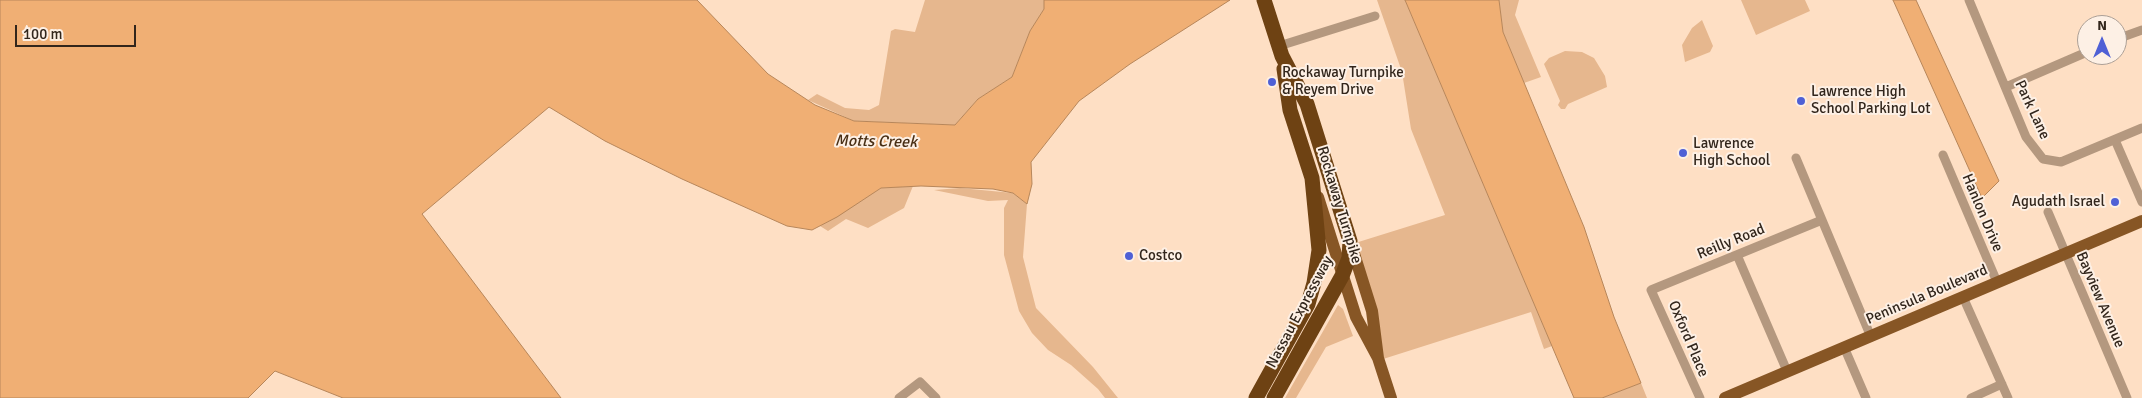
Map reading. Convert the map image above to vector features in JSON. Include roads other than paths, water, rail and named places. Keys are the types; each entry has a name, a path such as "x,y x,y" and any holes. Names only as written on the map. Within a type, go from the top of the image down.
{"highway":[{"name":"Rockaway Turnpike","path":"1264,0 1281,51 1307,104 1350,241"},
{"name":"Rockaway Turnpike","path":"1281,51 1290,110 1312,178"},
{"name":"Nassau Expressway","path":"1256,398 1304,313 1314,283 1319,241 1312,178"},
{"name":"Nassau Expressway","path":"1274,398 1342,276 1349,258 1350,241"}],"main road":[{"name":"Rockaway Turnpike","path":"1312,178 1356,316 1378,358 1391,398"},
{"name":"Peninsula Boulevard","path":"1725,398 2142,221"},
{"name":"Rockaway Turnpike","path":"1350,241 1372,310 1378,358"}],"street":[{"name":"Park Lane","path":"1971,1 2026,137 2043,159 2061,162 2142,128"},
{"path":"1281,51 1375,16"},
{"path":"2127,35 2142,30"},
{"path":"2006,87 2077,56"},
{"path":"2115,140 2142,202"},
{"name":"Hanlon Drive","path":"1943,155 1997,282"},
{"path":"1796,158 1871,336"},
{"name":"Bayview Avenue","path":"2048,212 2127,398"},
{"name":"Reilly Road","path":"1651,290 1739,259 1822,220"},
{"path":"1739,259 1786,371"},
{"name":"Oxford Place","path":"1651,290 1700,398"},
{"path":"1963,297 2008,398"},
{"path":"1844,347 1866,398"},
{"path":"899,398 920,382 936,398"},
{"path":"1971,398 2002,384"}],"water":[{"name":"Motts Creek","path":"0,0 697,0 768,74 815,105 854,121 955,125 978,99 1012,77 1030,31 1044,9 1044,0 1230,0 1130,64 1079,101 1031,162 1032,184 1027,204 1013,193 993,189 921,186 881,188 837,217 812,230 787,226 682,179 605,141 549,107 422,214 561,398 343,398 275,371 248,398 0,398"},
{"path":"1405,0 1499,0 1503,32 1584,227 1614,317 1641,383 1602,398 1574,398"},
{"path":"1893,0 1916,0 1999,181 1982,198"}],"place":[{"name":"Rockaway Turnpike & Reyem Drive","path":"1272,82"},
{"name":"Lawrence High School Parking Lot","path":"1801,101"},
{"name":"Lawrence High School","path":"1683,153"},
{"name":"Agudath Israel","path":"2115,202"},
{"name":"Costco","path":"1129,256"}]}
